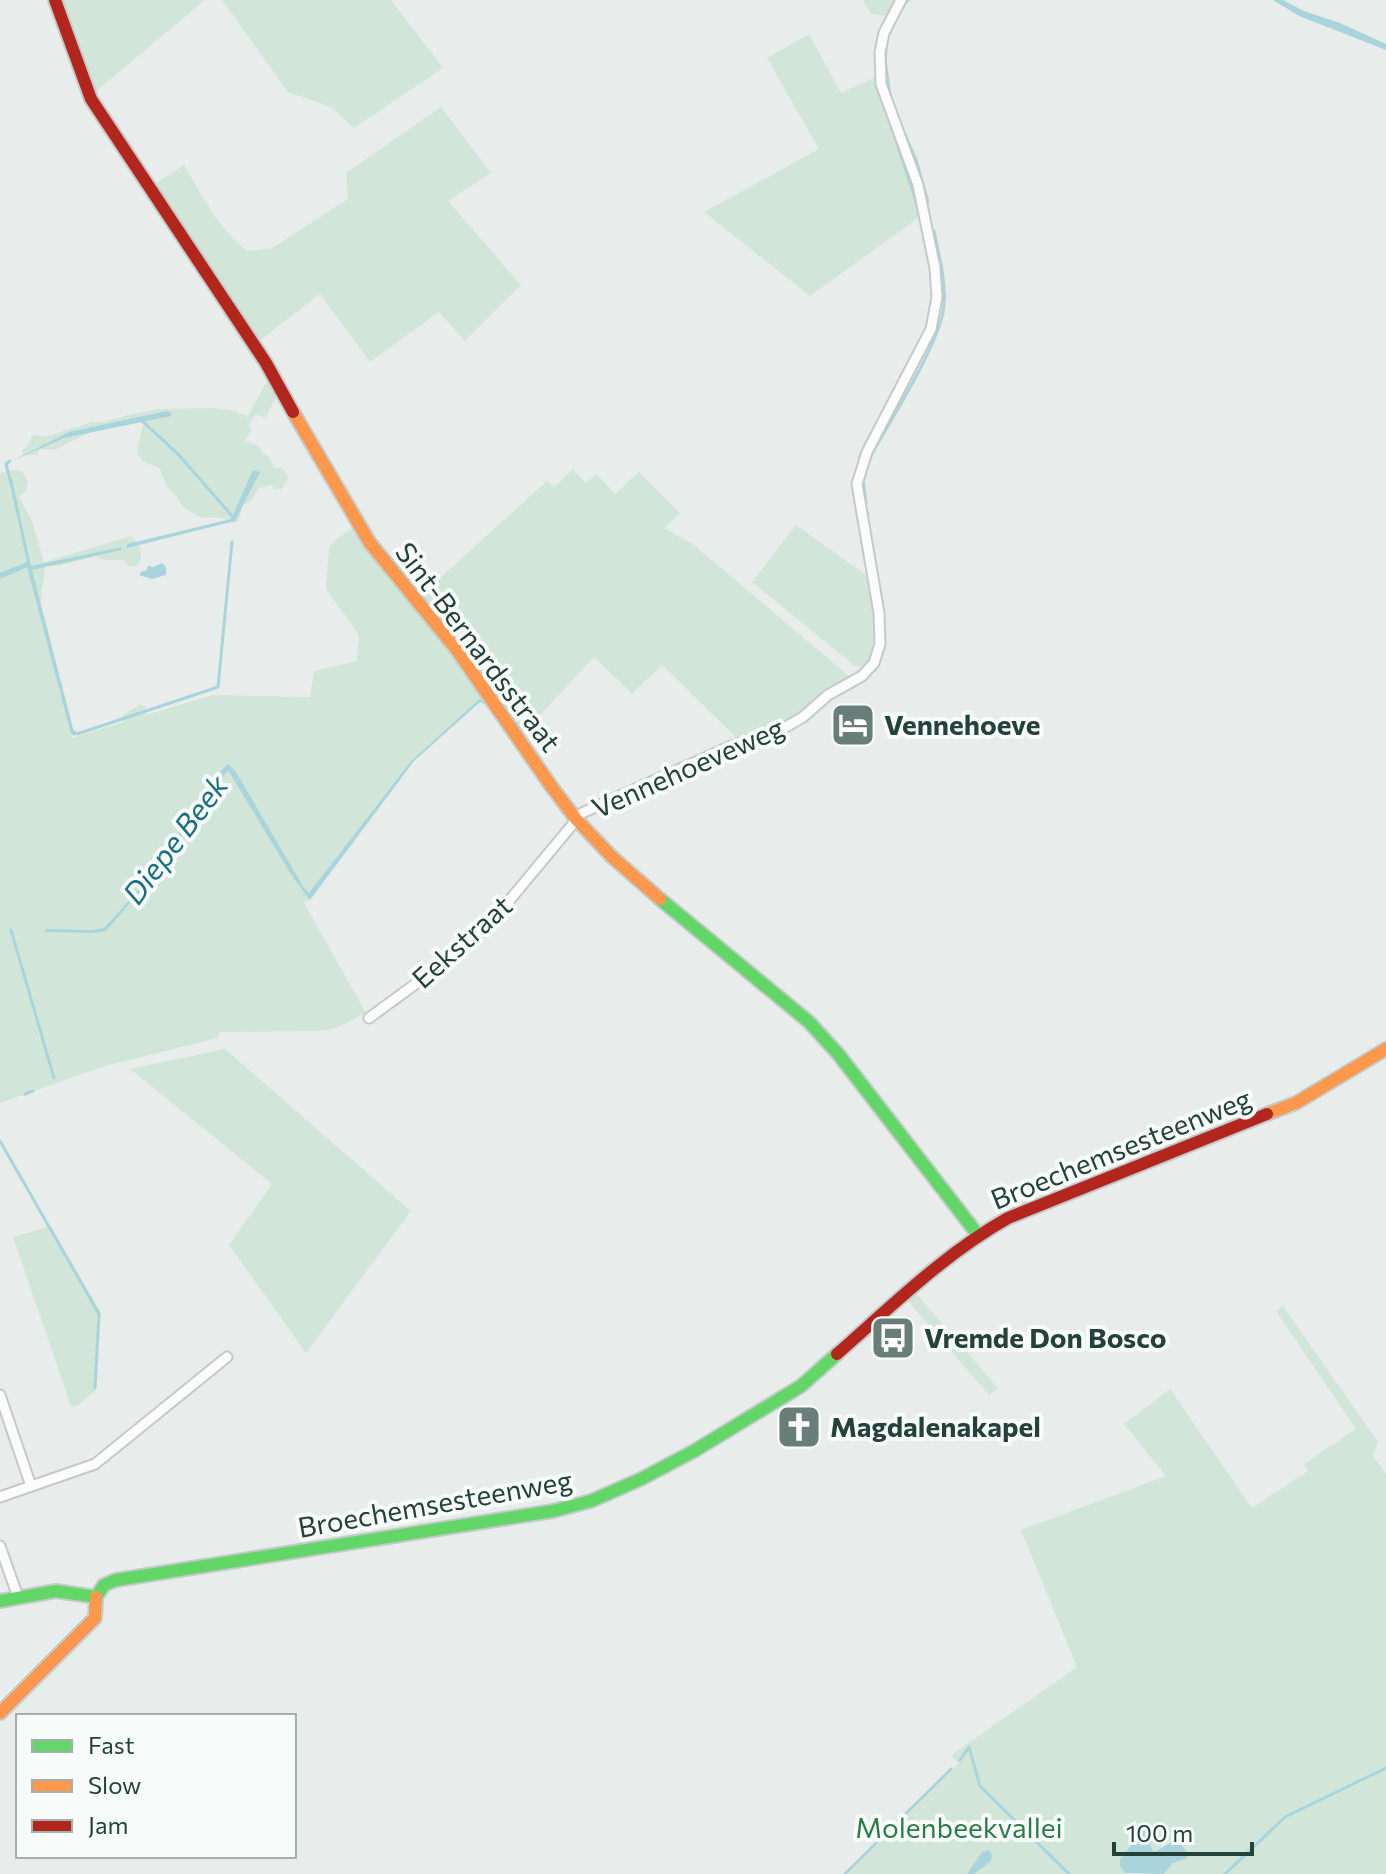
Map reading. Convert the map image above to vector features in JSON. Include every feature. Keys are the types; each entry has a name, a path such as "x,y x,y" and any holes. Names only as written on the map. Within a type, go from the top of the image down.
{"street":[{"name":"Sint-Bernardsstraat","path":"55,0 91,99 266,363 349,511 370,543 457,650 576,819 611,856 809,1022 839,1055 978,1235"},
{"name":"Vennehoeveweg","path":"576,819 592,807 680,768 786,727 823,699 862,676 874,663 880,644 879,613 857,484 867,452 899,396 931,329 937,297 932,250 918,185 881,84 880,52 884,33 901,0"},
{"name":"Eekstraat","path":"369,1018 447,961 489,925 576,819"},
{"name":"Broechemsesteenweg","path":"96,1597 104,1585 116,1580 553,1511 616,1491 694,1451 801,1386 945,1259 978,1235 1008,1218 1296,1103 1386,1049"},
{"path":"0,1497 95,1464 227,1357"},
{"path":"0,1395 31,1486"},
{"path":"0,1546 18,1597"},
{"path":"0,1601 56,1591 96,1597 95,1618 0,1713"}],"green space":[{"path":"60,0 205,0 94,93"},
{"path":"222,0 391,0 443,68 354,128 331,107 288,92"},
{"path":"863,0 895,0 887,16 871,14"},
{"path":"809,34 841,93 878,76 881,100 921,216 810,296 704,212 819,149 767,58"},
{"path":"441,107 491,173 448,201 521,285 465,341 439,312 370,362 320,294 259,341 154,185 184,165 212,211 237,242 247,251 272,248 348,199 346,173"},
{"path":"270,375 279,392 265,418 255,414 245,441 259,446 263,454 269,456 274,468 282,468 288,477 282,489 271,485 259,488 250,502 243,505 238,521 233,523 222,518 199,517 182,506 167,487 160,469 142,461 137,452 143,425 141,420 95,430 54,450 40,449 37,455 23,455 22,450 33,435 48,436 92,422 159,409 212,408 235,411 245,414 247,418"},
{"path":"573,469 586,483 596,474 615,494 639,472 680,513 664,528 694,545 850,677 792,720 737,738 662,665 632,694 594,657 520,737 420,596 547,481 554,487"},
{"path":"22,471 28,481 26,491 19,497 32,521 44,562 131,536 140,549 138,565 130,567 123,560 104,560 96,556 62,565 44,566 42,600 37,604 72,738 123,722 122,716 140,704 145,706 146,715 213,695 310,697 314,671 357,661 359,635 326,589 329,547 354,527 441,638 482,698 409,763 310,893 310,900 304,903 366,1013 323,1031 220,1032 218,1038 105,1066 0,1103 0,473"},
{"path":"796,525 870,578 877,643 865,667 855,666 752,582"},
{"path":"225,1049 411,1211 306,1353 229,1245 272,1184 130,1069"},
{"path":"51,1226 101,1313 95,1391 77,1406 71,1406 13,1237"},
{"path":"916,1293 998,1388 989,1395 907,1300"},
{"name":"Molenbeekvallei","path":"1283,1306 1378,1442 1373,1456 1386,1474 1386,1874 1164,1874 1173,1863 1187,1858 1172,1839 1154,1852 1150,1845 1154,1835 1137,1838 1120,1859 1127,1874 848,1874 959,1763 950,1756 1077,1667 1021,1530 1166,1476 1124,1424 1170,1389 1252,1508 1308,1471 1304,1464 1356,1429 1276,1311"}],"water":[{"path":"1273,0 1283,0 1340,23 1386,44 1386,50 1299,16"},
{"path":"171,412 171,416 64,438 10,462 69,432"},
{"path":"253,470 260,472 235,521 127,548 127,544 231,519"},
{"path":"12,479 31,566 122,547 121,550 32,570 75,736 71,734 27,567 0,579 0,573 27,562 9,480"},
{"path":"162,563 166,567 166,575 152,579 139,575 148,566"},
{"name":"Diepe Beek","path":"480,699 488,706 480,702 414,761 310,900 228,770 161,867 106,931 45,932 46,929 104,928 154,873 218,774 228,764 236,772 309,893 411,761"},
{"path":"1153,1826 1150,1845 1154,1852 1177,1839 1187,1858 1173,1863 1164,1874 1125,1873 1120,1859 1146,1827"},
{"path":"989,1850 991,1861 974,1874 967,1874 982,1852"}],"waterway":[{"path":"904,4 908,0"},
{"path":"887,40 885,59 890,97"},
{"path":"890,122 919,210"},
{"path":"903,130 916,160 928,202"},
{"path":"870,457 913,381 941,320 944,287 934,231"},
{"path":"141,420 177,453 234,518"},
{"path":"859,458 863,451"},
{"path":"10,461 6,464 11,483"},
{"path":"863,479 866,503"},
{"path":"72,731 77,734 218,687 232,542"},
{"path":"11,930 54,1078"},
{"path":"25,1094 33,1091"},
{"path":"0,1141 99,1314 95,1388"},
{"path":"960,1760 969,1747 980,1786 1069,1874"},
{"path":"1225,1874 1285,1817 1386,1768"},
{"path":"845,1874 951,1769"}],"traffic: fast":[{"path":"660,899 809,1022 839,1055 978,1235"},
{"path":"96,1597 104,1585 116,1580 553,1511 591,1501 694,1451 801,1386 837,1354"},
{"path":"0,1601 56,1591 96,1597"}],"traffic: slow":[{"path":"293,412 370,543 457,650 551,786 576,819 611,856 660,899"},
{"path":"1267,1114 1296,1103 1386,1049"},
{"path":"0,1713 95,1618 96,1597"}],"traffic: jam":[{"path":"55,0 91,99 266,363 293,412"},
{"path":"837,1354 940,1264 1008,1218 1267,1114"}],"place":[{"name":"Vennehoeve","path":"853,725"},
{"name":"Vremde Don Bosco","path":"893,1338"},
{"name":"Magdalenakapel","path":"799,1427"}]}
